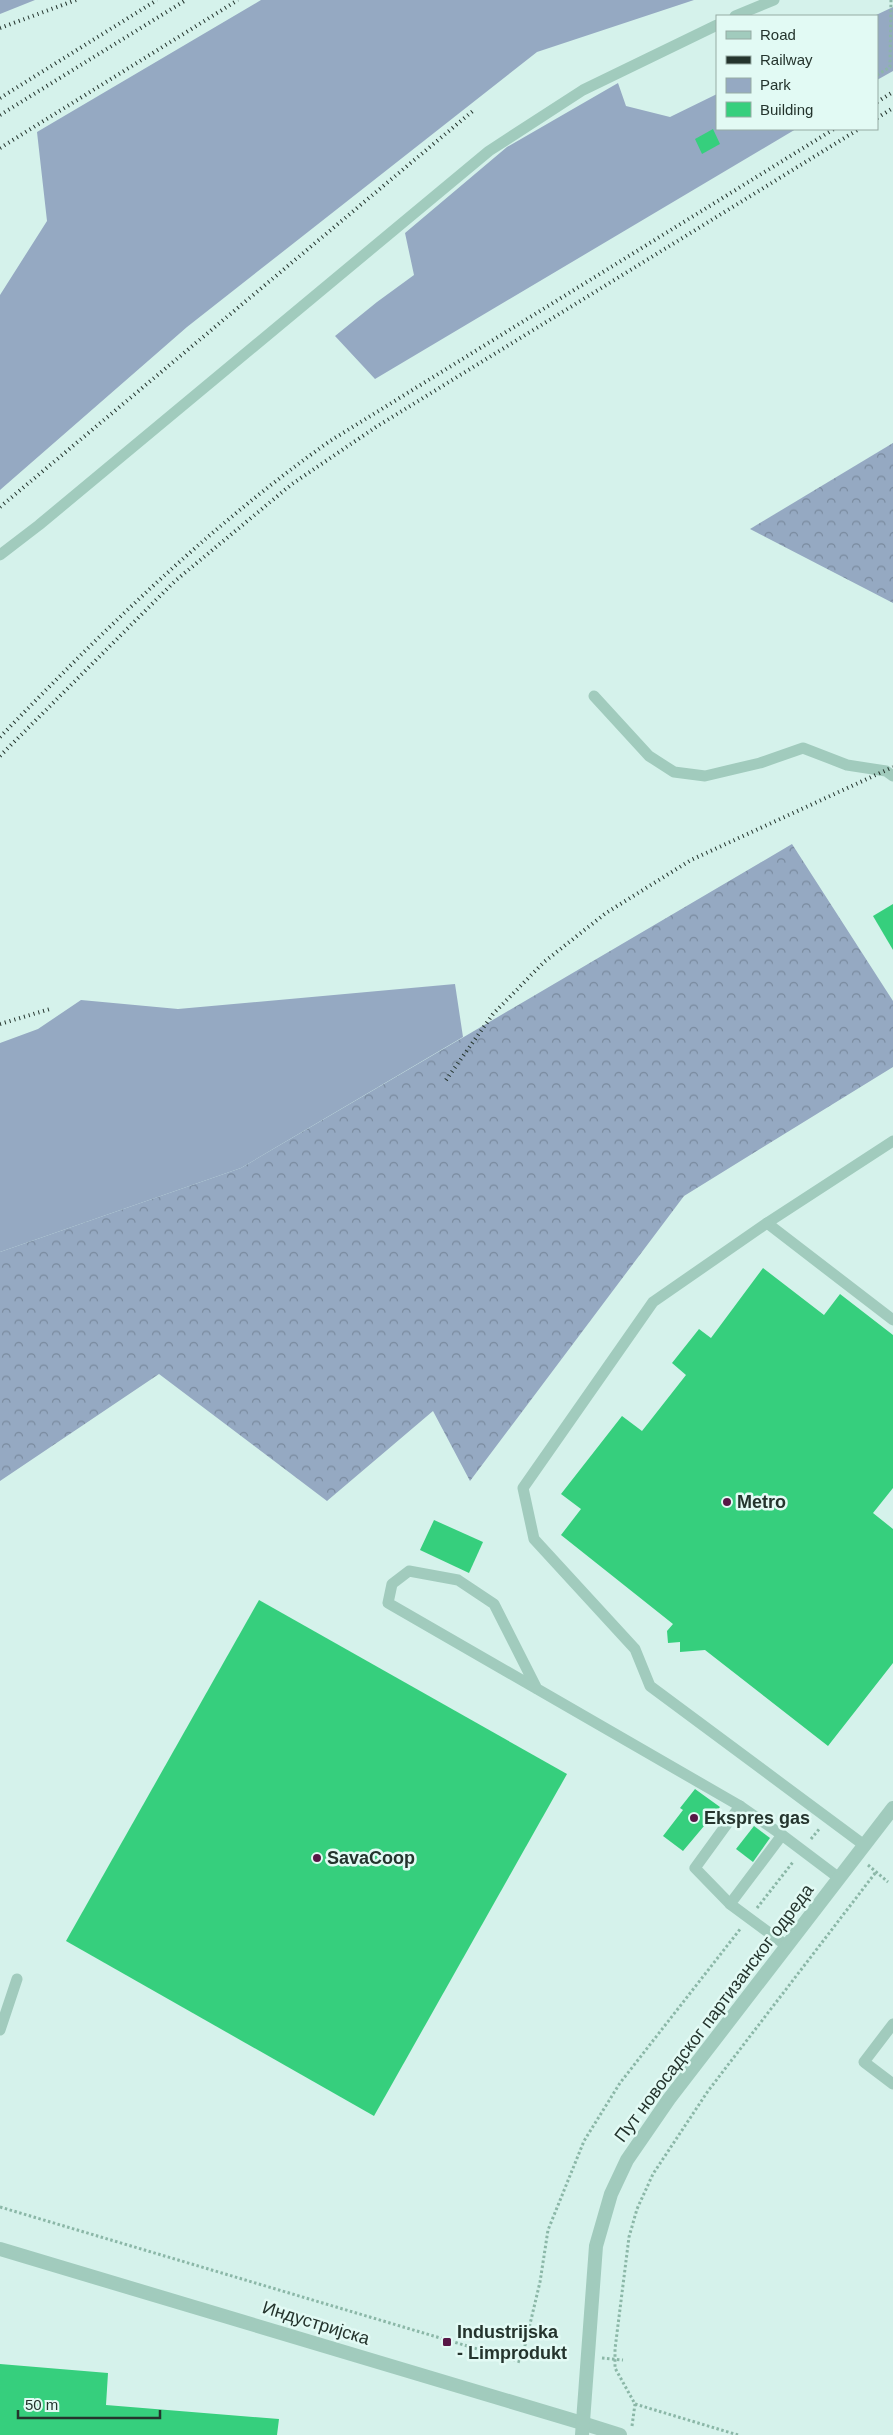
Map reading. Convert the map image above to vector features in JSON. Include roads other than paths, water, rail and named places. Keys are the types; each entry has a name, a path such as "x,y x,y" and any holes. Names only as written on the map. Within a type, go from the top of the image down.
{"street":[{"name":"Пут новосадског партизанског одреда","path":"582,2429 596,2246 611,2194 627,2160 669,2099 893,1808"},
{"name":"Индустријска","path":"0,2249 582,2429 620,2435"}],"lane":[{"path":"737,15 774,0"},
{"path":"0,555 46,519 489,151 582,90 716,25"},
{"path":"594,696 649,756 674,772 705,776 760,763 803,748 847,765 886,771 893,776"},
{"path":"860,1850 827,1819 650,1686 635,1648 534,1539 522,1488 653,1302 767,1223 893,1140"},
{"path":"767,1223 893,1320"},
{"path":"537,1689 494,1604 458,1580 410,1571 392,1584 388,1603 537,1689 740,1806 839,1878"},
{"path":"740,1806 695,1868 730,1904 787,1946"},
{"path":"730,1904 782,1836"},
{"path":"0,2030 17,1979"},
{"path":"893,2024 864,2062 893,2084"}],"railway":[{"path":"0,28 76,0"},
{"path":"0,98 157,0"},
{"path":"0,115 186,0"},
{"path":"0,148 238,0"},
{"path":"878,101 893,92"},
{"path":"878,117 893,108"},
{"path":"0,507 474,110"},
{"path":"0,737 118,619 199,545 285,474 330,441 832,130"},
{"path":"0,756 175,581 292,484 376,427 857,130"},
{"path":"446,1080 493,1014 544,962 606,913 691,860 893,767"},
{"path":"0,1024 50,1009"}],"place":[{"name":"Metro","path":"727,1502"},
{"name":"Ekspres gas","path":"694,1818"},
{"name":"SavaCoop","path":"317,1858"},
{"name":"Industrijska - Limprodukt","path":"447,2342"}]}
